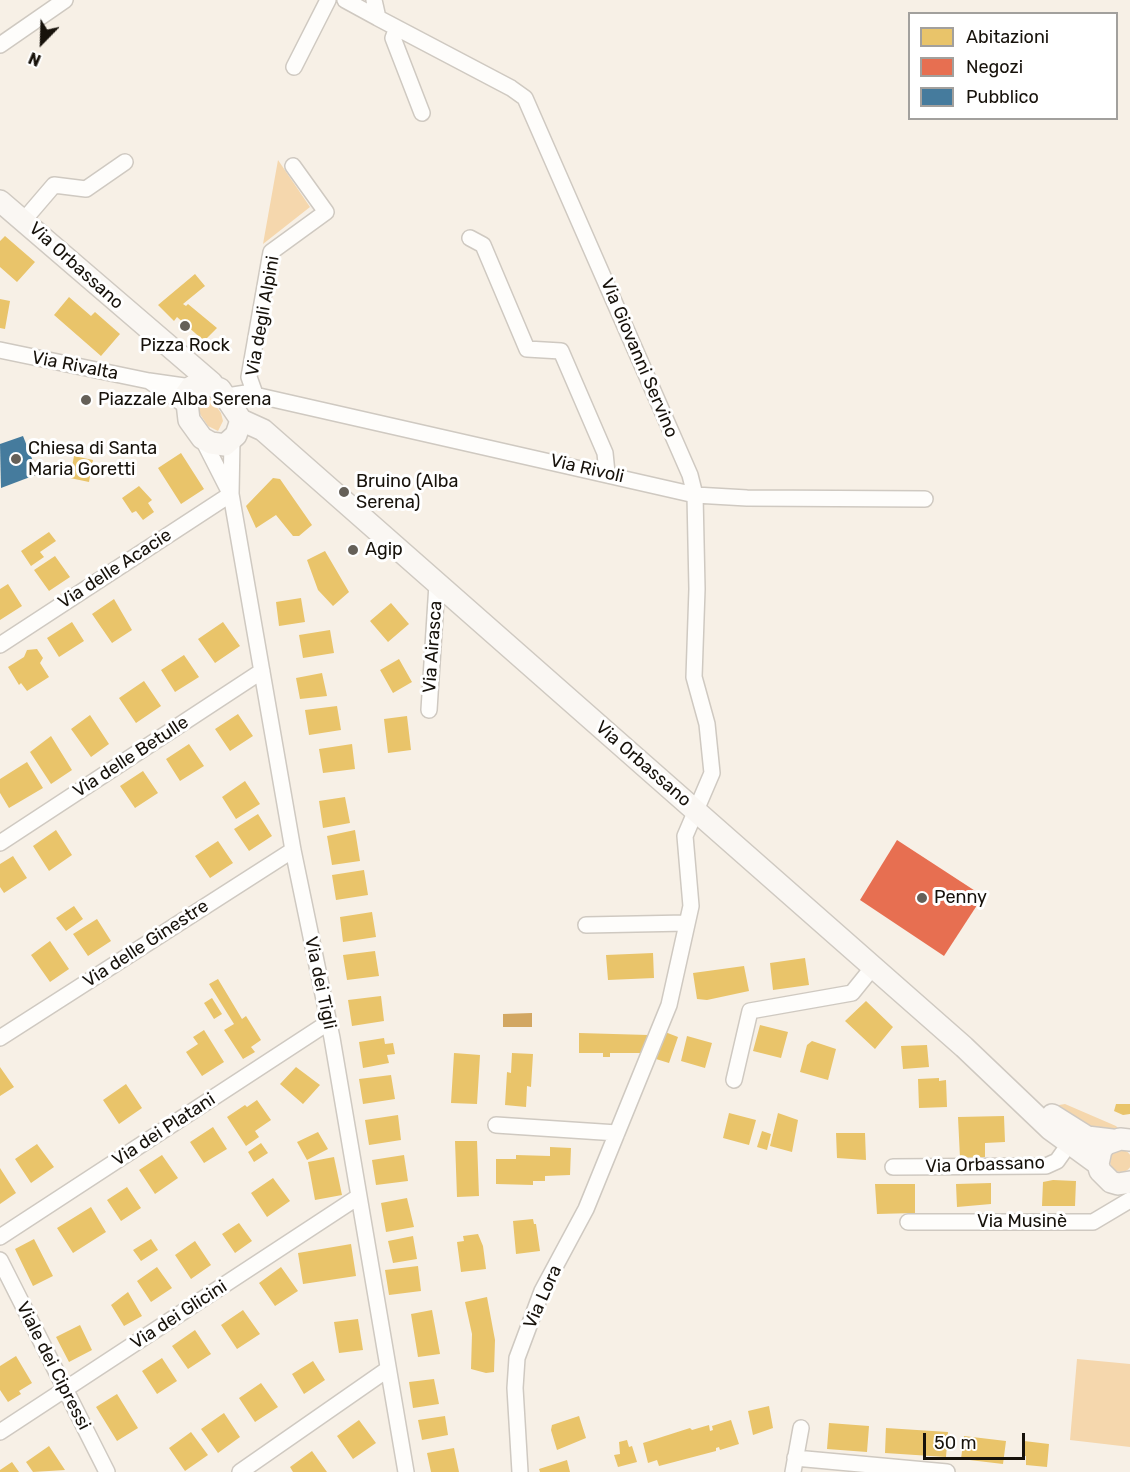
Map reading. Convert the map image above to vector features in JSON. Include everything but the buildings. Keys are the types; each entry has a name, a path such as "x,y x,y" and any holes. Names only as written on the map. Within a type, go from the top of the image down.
{"main road":[{"name":"Via Orbassano","path":"0,201 151,333 175,349 204,393 236,432 278,446 697,811 1006,1085 1087,1137 1121,1140"},
{"name":"Via Orbassano","path":"204,393 189,420 202,438 218,445 236,432"},
{"name":"Via Orbassano","path":"1006,1085 1015,1097 1069,1144 1098,1164 1105,1178 1127,1190"},
{"path":"1098,1164 1101,1150 1121,1140"}],"street":[{"path":"0,45 65,0"},
{"path":"294,67 328,0"},
{"name":"Via Giovanni Servino","path":"345,0 525,98 690,475 695,495 697,589 694,677 707,724 712,773 697,811"},
{"path":"374,0 378,18"},
{"path":"397,28 393,38 422,113"},
{"path":"0,50 21,32"},
{"path":"24,220 54,184 86,189 125,162"},
{"name":"Via degli Alpini","path":"255,394 249,377 271,252 326,212 293,166"},
{"path":"470,238 483,245 528,349 561,351 605,453 607,473"},
{"name":"Via Rivalta","path":"0,350 204,393"},
{"name":"Via Rivoli","path":"204,393 255,394 695,495 747,498 925,499"},
{"path":"236,432 255,394"},
{"name":"Via dei Tigli","path":"236,432 231,494 293,850 329,1022 406,1472"},
{"name":"Via dei Tigli","path":"202,438 231,494"},
{"name":"Via delle Acacie","path":"0,645 231,494"},
{"name":"Via Airasca","path":"429,710 437,584"},
{"name":"Via delle Betulle","path":"0,843 262,671"},
{"name":"Via Lora","path":"520,1472 515,1388 517,1358 542,1292 586,1209 669,1005 691,906 685,836 697,811"},
{"name":"Via delle Ginestre","path":"0,1038 293,850"},
{"path":"586,925 687,923"},
{"path":"734,1080 750,1011 852,993 873,967"},
{"name":"Via dei Platani","path":"0,1237 329,1022"},
{"path":"496,1125 617,1133"},
{"name":"Via Orbassano","path":"893,1167 1046,1166 1057,1161 1069,1144"},
{"name":"Via Musinè","path":"908,1222 1093,1221 1127,1190"},
{"name":"Via dei Glicini","path":"0,1432 358,1197"},
{"name":"Viale dei Cipressi","path":"0,1260 107,1472"},
{"path":"240,1472 388,1370"},
{"path":"801,1428 794,1465 947,1472"}],"shaded area":[{"path":"278,160 310,207 263,244"},
{"path":"206,392 221,413 223,421 218,431 208,426 198,411 198,395"},
{"path":"532,1013 532,1027 503,1027 503,1014"},
{"path":"1065,1104 1116,1126 1120,1130 1093,1133 1058,1113 1059,1105"},
{"path":"1121,1150 1129,1153 1131,1165 1129,1169 1121,1172 1113,1169 1110,1161 1113,1153"},
{"path":"1077,1359 1130,1364 1130,1447 1070,1440"}],"place":[{"name":"Pizza Rock","path":"185,326"},
{"name":"Piazzale Alba Serena","path":"86,400"},
{"name":"Chiesa di Santa Maria Goretti","path":"16,459"},
{"name":"Bruino (Alba Serena)","path":"344,492"},
{"name":"Agip","path":"353,550"},
{"name":"Penny","path":"922,898"}]}
